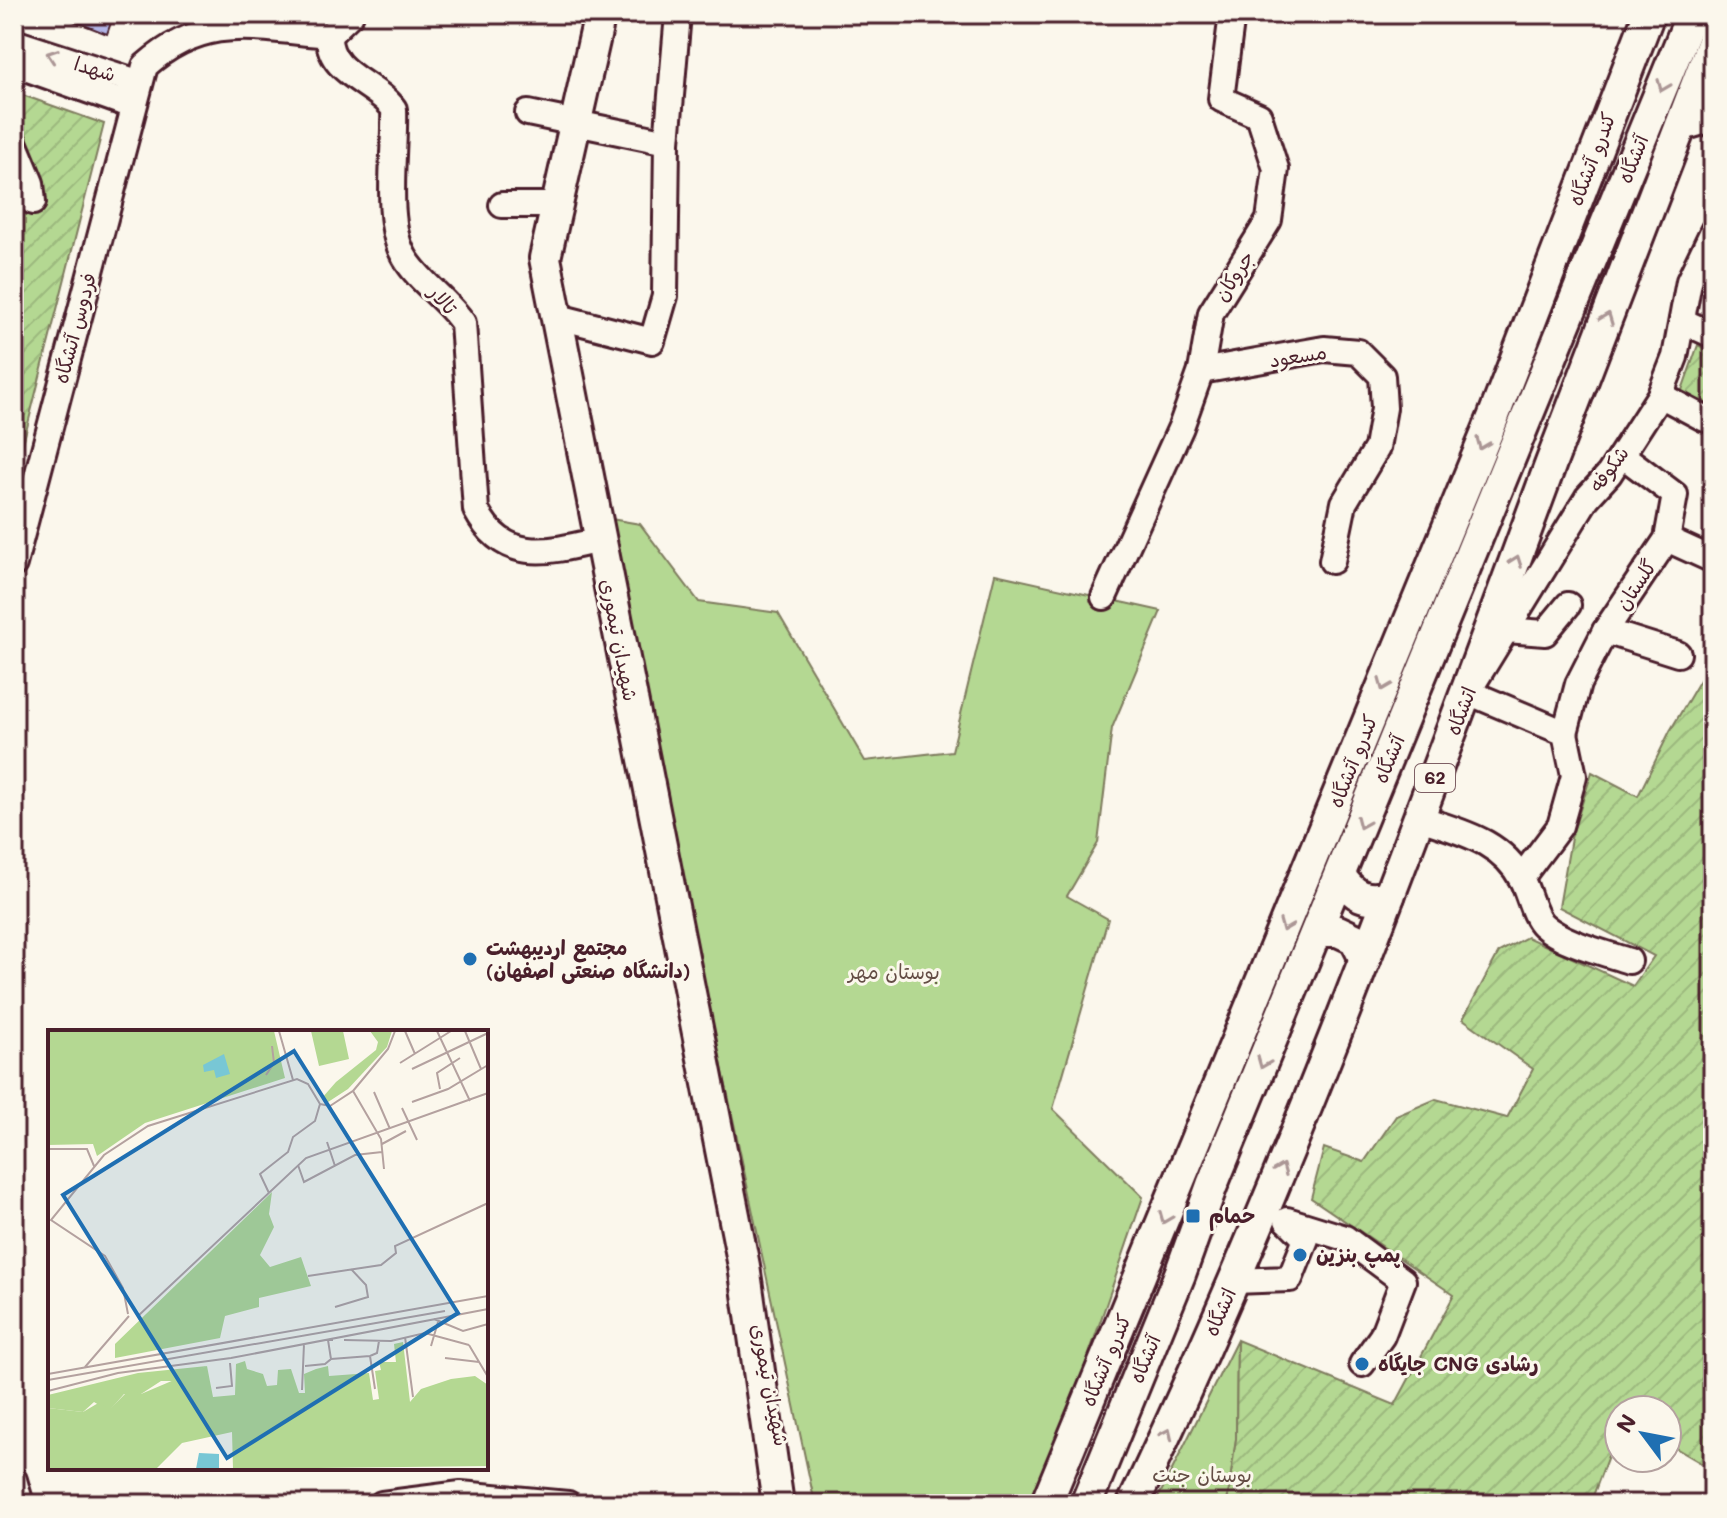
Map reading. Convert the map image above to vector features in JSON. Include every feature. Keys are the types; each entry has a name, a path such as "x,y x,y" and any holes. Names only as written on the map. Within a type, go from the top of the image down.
{"main road":[{"name":"شهیدان تیموری","path":"600,14 573,122 545,258 744,1266 778,1504"},
{"name":"کندرو آتشگاه","path":"1046,1504 1493,418 1649,14"},
{"name":"آتشگاه","path":"1086,1504 1247,1101 1692,14"},
{"name":"اتشگاه","path":"1133,1504 1234,1281 1278,1211 1365,959 1713,42"},
{"path":"1509,466 1514,404 1529,351 1588,204 1601,136"},
{"path":"1340,876 1349,889 1362,898 1389,896"},
{"path":"1317,931 1338,931 1355,939 1365,959"},
{"path":"1183,1176 1247,1101"},
{"name":"شهیدان تیموری","path":"744,1266 751,1282 792,1504"},
{"path":"1063,1504 1142,1319 1180,1274"}],"street":[{"path":"329,35 351,14"},
{"path":"555,316 652,341 665,296 667,142 678,14"},
{"name":"جروکان","path":"1104,597 1181,427 1201,371 1211,313 1269,220 1276,169 1259,116 1221,99 1232,14"},
{"name":"فردوس آتشگاه","path":"16,550 145,66 175,43 200,31 226,27 329,35"},
{"name":"تالار","path":"329,35 329,43 338,61 352,77 387,99 394,109 391,199 404,257 451,305 463,323 476,510 484,526 506,543 525,551 544,552 600,540"},
{"name":"شهدا","path":"14,42 128,79 136,92 121,102 14,64"},
{"path":"528,113 667,142"},
{"path":"1679,129 1712,122"},
{"path":"14,142 31,183 33,202"},
{"path":"502,205 556,205"},
{"name":"شکوفه","path":"1468,692 1587,498 1622,455 1660,395 1675,357 1689,281 1713,231"},
{"path":"1682,321 1713,335"},
{"name":"مسعود","path":"1201,371 1324,349 1358,352 1382,376 1384,408 1377,448 1344,503 1332,561"},
{"path":"1660,395 1705,419"},
{"name":"گلستان","path":"1565,733 1578,684 1605,631 1667,539 1675,495 1622,455"},
{"path":"1667,539 1713,560"},
{"path":"1506,630 1545,633 1568,605"},
{"path":"1605,631 1678,654"},
{"path":"1468,692 1565,733 1574,776 1560,826 1521,878"},
{"path":"1420,818 1503,851 1521,878 1542,925 1586,947 1629,961"},
{"path":"1234,1281 1290,1279 1306,1239 1278,1211"},
{"path":"1278,1211 1345,1238 1403,1281 1382,1336 1362,1364"},
{"path":"14,1480 21,1504"},
{"path":"382,1504 461,1494 568,1504"}],"green space":[{"path":"14,92 104,124 14,479"},
{"path":"1698,345 1713,353 1713,406 1681,393"},
{"name":"بوستان مهر","path":"605,518 640,524 699,602 778,613 865,761 952,751 995,574 1161,611 1112,728 1098,843 1067,896 1108,919 1053,1109 1143,1197 1075,1395 1030,1504 815,1504"},
{"path":"1713,658 1713,1470 1683,1452 1683,1394 1603,1394 1603,1469 1590,1504 1227,1504 1236,1439 1237,1340 1395,1405 1454,1295 1311,1198 1324,1148 1364,1162 1396,1116 1436,1099 1507,1118 1533,1069 1463,1019 1499,952 1527,937 1633,986 1654,956 1559,907 1571,838 1592,772 1638,796 1670,731"},
{"name":"بوستان جنت","path":"1237,1340 1236,1439 1227,1504 1155,1504"}],"building":[{"path":"56,14 114,14 107,34"}],"place":[{"name":"مجتمع اردیبهشت (دانشگاه صنعتی اصفهان)","path":"470,959"},
{"name":"حمام","path":"1193,1216"},
{"name":"پمپ بنزین","path":"1300,1255"},
{"name":"جایگاه CNG رشادی","path":"1362,1364"}]}
